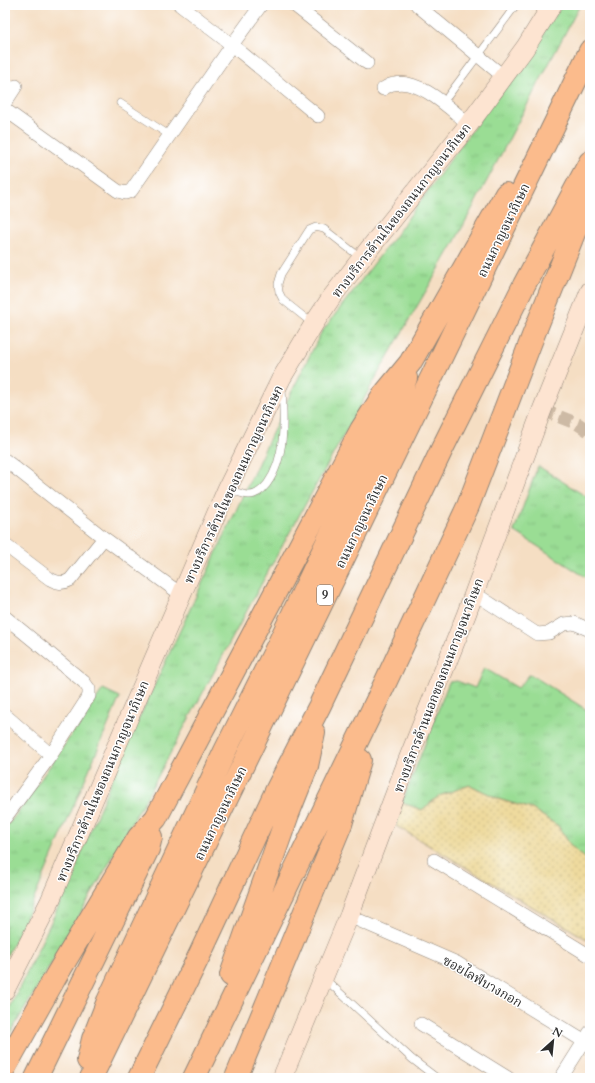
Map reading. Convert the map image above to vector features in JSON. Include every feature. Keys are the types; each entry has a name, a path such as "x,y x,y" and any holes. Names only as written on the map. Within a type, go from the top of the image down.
{"highway":[{"name":"ถนนกาญจนาภิเษก","path":"91,1078 590,51"},
{"path":"36,1078 148,849 156,818 361,430 382,398 410,363 499,204 560,112"},
{"path":"139,1078 200,954 277,789 320,707 442,449 524,285 590,162"},
{"path":"194,1078 379,696 468,506 590,193"},
{"path":"85,1078 93,1039 108,1001 225,751 329,538 393,412 402,390 410,363"},
{"path":"236,1078 341,824 379,696"},
{"path":"209,1048 221,1002 288,814 307,766 320,707"},
{"path":"5,1067 56,976 139,837 156,818"},
{"path":"221,1078 234,1051 271,994"}],"main road":[{"name":"ทางบริการด้านในของถนนกาญจนาภิเษก","path":"5,990 50,900 227,490 281,379 314,324 361,259 469,124 541,25 552,5"},
{"name":"ทางบริการด้านนอกของถนนกาญจนาภิเษก","path":"282,1078 349,916 407,762 585,317 590,291"}],"street":[{"path":"180,5 232,45 318,116"},
{"path":"5,109 118,191 124,193 131,191 232,45 262,5"},
{"path":"294,5 367,63"},
{"path":"417,5 504,77"},
{"path":"383,89 394,84 416,86 429,93 469,124"},
{"path":"5,103 16,86"},
{"path":"5,460 104,538 182,595"},
{"path":"5,545 50,579 58,583 63,583 70,580 104,538"},
{"path":"474,593 537,634 549,632 564,624 574,623 590,630"},
{"path":"5,617 84,682 89,689 89,696 52,755 5,818"},
{"path":"5,715 52,755"},
{"path":"434,860 590,956"},
{"name":"ซอยไลฟ์บางกอก","path":"349,916 457,963 588,1040"},
{"path":"421,1024 508,1078"},
{"path":"561,1078 588,1040"}],"lane":[{"path":"448,96 516,5"},
{"path":"120,102 169,135"},
{"path":"314,324 283,300 279,292 278,284 281,274 309,230 316,227 324,228 361,259"},
{"path":"227,490 250,495 257,493 274,475 278,463 284,424 281,379"},
{"path":"324,978 412,1058 437,1078"}],"green space":[{"path":"563,5 580,5 454,243 380,370 271,566 150,791 66,939 5,1042 5,1018 62,899 121,757 288,399 321,333 395,236"},
{"path":"538,466 590,499 590,580 514,531"},
{"path":"484,668 518,688 530,674 590,712 590,859 586,859 571,846 558,826 532,809 501,800 470,785 439,796 422,810 402,803 449,682 457,681 475,688"},
{"path":"103,689 120,697 25,920 5,959 5,828 16,815"}],"sand":[{"path":"470,785 501,800 532,809 558,826 571,846 586,859 590,859 590,941 396,826 402,803 422,810 439,796"}],"tunnel":[{"path":"542,410 578,424 590,432"}]}
